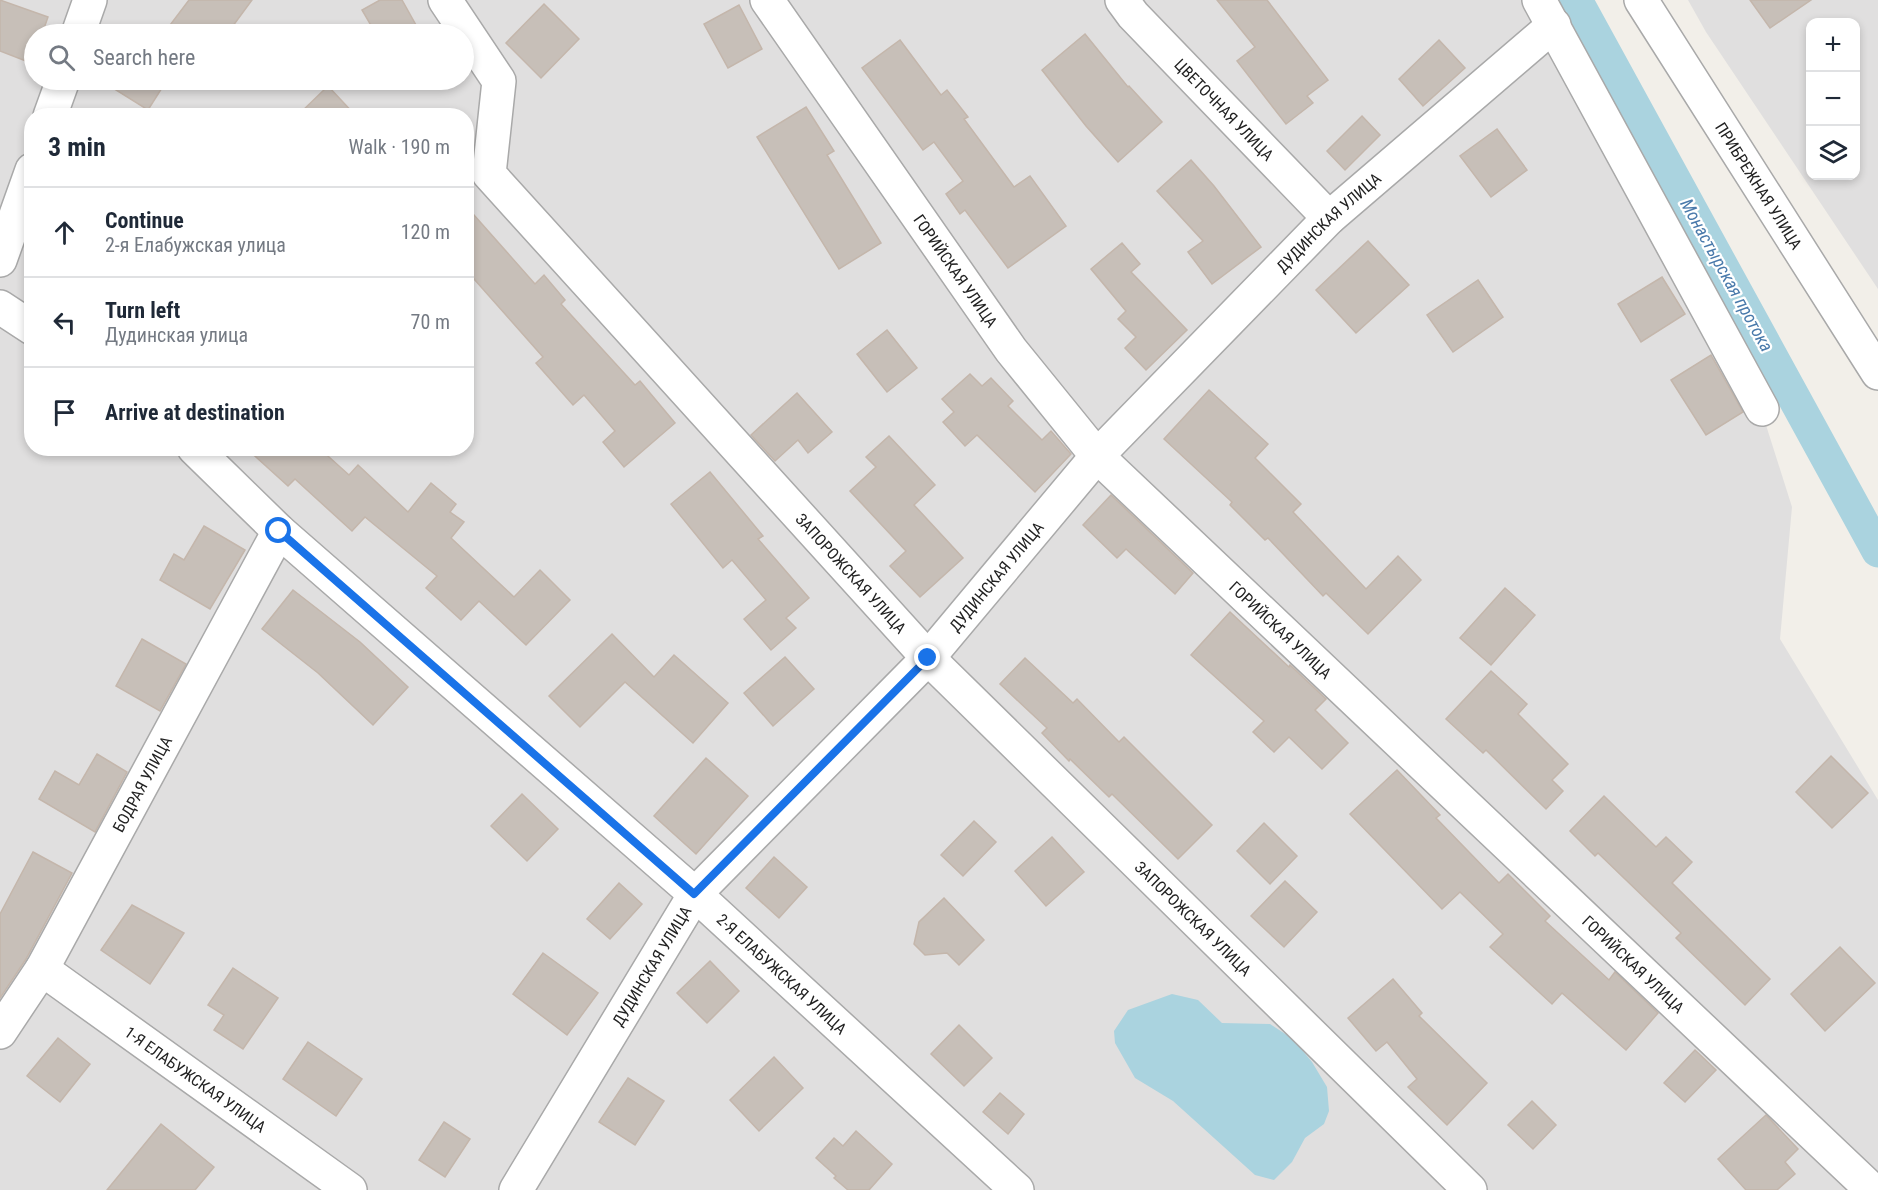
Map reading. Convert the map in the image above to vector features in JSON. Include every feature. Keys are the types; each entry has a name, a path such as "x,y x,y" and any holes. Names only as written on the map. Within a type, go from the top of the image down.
{"street":[{"path":"82,24 90,0"},
{"name":"ЗАПОРОЖСКАЯ УЛИЦА","path":"445,0 461,24"},
{"name":"ГОРИЙСКАЯ УЛИЦА","path":"767,0 1011,350 1097,456 1872,1190"},
{"name":"ЦВЕТОЧНАЯ УЛИЦА","path":"1122,0 1133,15 1329,218"},
{"name":"ПРИБРЕЖНАЯ УЛИЦА","path":"1641,0 1878,373"},
{"path":"1546,13 1762,409"},
{"name":"ДУДИНСКАЯ УЛИЦА","path":"516,1190 694,894 928,658 1097,456 1329,218 1546,13"},
{"name":"ЗАПОРОЖСКАЯ УЛИЦА","path":"474,44 499,81 489,174 928,658 1470,1190"},
{"path":"53,108 59,90"},
{"path":"0,260 24,192"},
{"path":"0,307 24,323"},
{"name":"2-Я ЕЛАБУЖСКАЯ УЛИЦА","path":"202,456 279,531 694,894 1017,1190"},
{"name":"БОДРАЯ УЛИЦА","path":"0,1032 42,969 279,531"},
{"name":"1-Я ЕЛАБУЖСКАЯ УЛИЦА","path":"42,969 350,1190"}],"shaded area":[{"path":"0,0 1543,0 1753,384 1792,507 1780,639 1878,800 1878,1190 0,1190"},
{"path":"1688,0 1878,0 1878,289 1706,32"}],"water":[{"path":"1172,994 1198,1000 1222,1023 1270,1024 1293,1039 1312,1062 1327,1087 1329,1111 1324,1124 1305,1138 1292,1162 1274,1180 1255,1175 1173,1101 1135,1078 1115,1043 1114,1031 1128,1010"}],"building":[{"path":"0,0 48,17 46,24 24,24 24,60 0,51"},
{"path":"189,0 252,0 234,24 171,24"},
{"path":"380,0 402,0 415,24 370,24 362,10"},
{"path":"1217,0 1267,0 1328,80 1307,96 1313,103 1286,124 1237,61 1255,47"},
{"path":"1750,0 1811,0 1770,28"},
{"path":"544,4 579,39 541,78 506,43"},
{"path":"739,5 762,49 728,68 704,24"},
{"path":"1085,34 1128,87 1162,122 1118,162 1042,70"},
{"path":"900,40 941,95 947,90 968,117 964,119 1014,187 1030,176 1066,226 1008,268 965,210 960,214 946,194 963,181 934,142 923,150 862,68"},
{"path":"1439,40 1465,68 1423,106 1399,79"},
{"path":"116,90 161,90 149,108 145,108"},
{"path":"324,90 332,90 349,108 305,108"},
{"path":"806,107 834,151 827,155 881,243 839,269 757,137"},
{"path":"1362,116 1380,135 1345,170 1327,151"},
{"path":"1497,129 1527,170 1491,197 1460,156"},
{"path":"1191,160 1261,247 1212,284 1188,252 1203,241 1157,191"},
{"path":"474,215 535,284 544,275 565,300 561,304 635,385 640,381 675,423 624,467 603,442 615,431 584,395 573,405 536,363 543,357 474,279"},
{"path":"1368,241 1409,285 1356,333 1316,290"},
{"path":"1122,243 1140,264 1131,272 1187,330 1146,370 1125,348 1136,337 1118,319 1126,311 1091,269"},
{"path":"1662,277 1685,314 1641,342 1618,304"},
{"path":"1478,280 1503,317 1453,352 1427,315"},
{"path":"887,330 917,368 887,392 857,354"},
{"path":"1711,355 1743,412 1706,435 1671,380"},
{"path":"970,374 982,386 991,378 1013,401 1008,406 1042,440 1051,431 1071,454 1035,492 977,435 965,446 943,422 954,412 942,399"},
{"path":"1209,390 1268,444 1255,458 1301,504 1293,512 1366,589 1398,556 1421,580 1368,634 1326,593 1323,596 1268,538 1265,540 1230,505 1232,502 1164,439"},
{"path":"797,393 832,432 808,453 798,440 775,461 751,435"},
{"path":"889,436 935,485 914,505 963,558 920,597 890,566 906,551 850,491 876,467 866,457"},
{"path":"255,456 328,456 349,475 358,465 408,512 431,483 456,504 450,512 464,522 451,538 514,597 540,570 570,600 526,645 479,601 461,620 426,588 437,576 365,517 352,531 295,479 288,486"},
{"path":"710,472 763,536 758,539 809,598 786,618 796,628 771,650 744,619 766,600 732,560 723,568 671,504"},
{"path":"1111,495 1193,573 1175,594 1126,549 1117,558 1083,525"},
{"path":"204,526 245,550 210,609 160,580 174,554 184,560"},
{"path":"1505,588 1535,615 1491,665 1460,638"},
{"path":"293,590 360,642 408,687 373,725 318,673 262,629"},
{"path":"1230,612 1326,699 1315,710 1348,743 1322,769 1289,737 1274,752 1253,732 1264,721 1191,655"},
{"path":"612,634 654,677 674,655 728,703 693,743 625,682 580,727 549,696"},
{"path":"142,639 186,664 160,711 116,686"},
{"path":"785,657 814,689 773,726 744,693"},
{"path":"1025,658 1073,703 1077,699 1119,742 1124,737 1212,825 1178,859 1112,794 1109,797 1070,759 1069,761 1042,733 1047,728 1000,684"},
{"path":"1491,671 1527,704 1518,714 1568,764 1552,780 1563,791 1546,809 1486,750 1483,753 1446,719"},
{"path":"97,754 127,772 95,832 39,799 55,771 79,785"},
{"path":"1831,756 1868,793 1832,828 1796,792"},
{"path":"706,758 748,796 696,854 654,816"},
{"path":"1397,770 1440,815 1436,818 1499,883 1508,874 1550,916 1545,921 1609,980 1615,972 1658,1013 1626,1050 1562,993 1552,1004 1490,947 1503,934 1460,892 1442,909 1350,814"},
{"path":"522,794 558,829 527,861 491,826"},
{"path":"1604,796 1656,847 1666,837 1692,862 1672,883 1770,979 1745,1005 1676,938 1681,933 1598,853 1595,856 1570,831"},
{"path":"974,821 996,842 963,876 941,855"},
{"path":"1264,823 1297,856 1270,884 1237,851"},
{"path":"1052,837 1084,872 1046,906 1015,871"},
{"path":"33,852 72,873 26,959 0,998 0,914"},
{"path":"774,857 807,887 779,918 746,888"},
{"path":"1285,881 1317,912 1284,947 1251,916"},
{"path":"619,883 642,904 610,939 587,919"},
{"path":"944,898 984,940 959,965 947,953 925,955 914,944 919,922"},
{"path":"132,905 184,933 150,984 101,950"},
{"path":"1840,947 1875,983 1825,1031 1791,994"},
{"path":"543,953 598,993 567,1035 513,994"},
{"path":"710,961 739,991 707,1023 677,993"},
{"path":"233,968 278,998 243,1049 214,1030 224,1015 208,1005"},
{"path":"1393,979 1422,1013 1419,1016 1487,1083 1447,1125 1408,1087 1417,1079 1387,1042 1376,1051 1348,1018"},
{"path":"959,1025 992,1058 964,1086 931,1054"},
{"path":"58,1038 90,1064 60,1102 27,1076"},
{"path":"308,1042 362,1079 336,1116 283,1079"},
{"path":"1695,1050 1716,1070 1685,1102 1664,1083"},
{"path":"774,1057 803,1088 759,1131 730,1100"},
{"path":"628,1078 664,1101 635,1145 599,1122"},
{"path":"1000,1093 1024,1114 1008,1134 983,1112"},
{"path":"1532,1101 1556,1125 1533,1149 1508,1125"},
{"path":"1766,1115 1798,1149 1785,1162 1795,1174 1777,1190 1746,1190 1718,1159"},
{"path":"444,1122 470,1139 445,1177 419,1160"},
{"path":"161,1124 214,1167 195,1190 107,1190"},
{"path":"856,1131 892,1164 869,1190 848,1190 816,1158 834,1138 843,1146"}],"waterway":[{"name":"Монастырская протока","path":"1576,0 1878,551"}],"route":[{"path":"279,531 694,894 928,658"}]}
